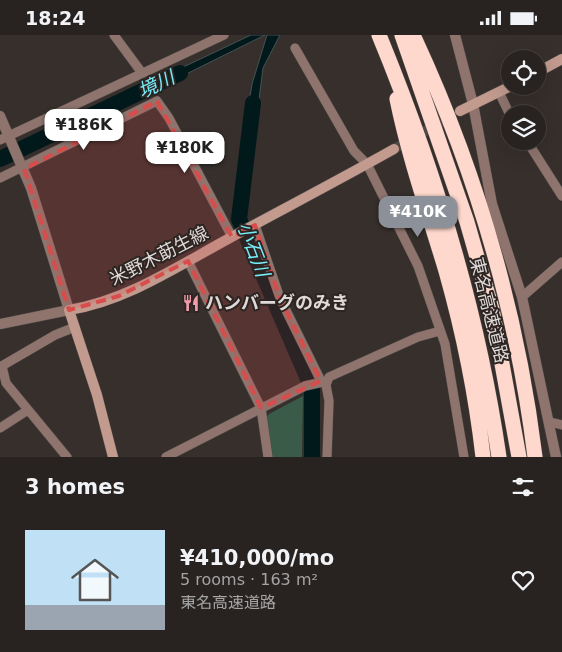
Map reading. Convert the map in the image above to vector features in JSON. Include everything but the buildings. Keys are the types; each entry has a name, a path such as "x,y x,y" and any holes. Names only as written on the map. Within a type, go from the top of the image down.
{"highway":[{"name":"東名高速道路","path":"379,35 446,218 490,391 499,457"},
{"name":"東名高速道路","path":"402,35 468,222 492,309 519,457"},
{"path":"413,35 455,133 488,233 527,392 535,457"},
{"path":"388,57 403,130 446,273 471,379 483,457"}],"main road":[{"path":"546,68 562,59"},
{"path":"460,111 499,93"},
{"name":"米野木莇生線","path":"69,310 93,306 119,296 188,261 394,149"},
{"path":"69,310 97,395 113,457"}],"street":[{"path":"114,35 142,73"},
{"path":"5,138 224,35"},
{"path":"455,35 473,104 492,204 522,297 556,457"},
{"path":"295,48 354,151 367,164 418,266 445,344 464,457"},
{"path":"499,93 505,105"},
{"path":"0,178 24,169 157,101 169,118 234,236"},
{"path":"0,116 5,138 24,169 69,310 0,324"},
{"path":"533,150 562,196"},
{"path":"255,225 280,298 321,381 327,457"},
{"path":"188,261 262,408 268,457"},
{"path":"522,297 562,262"},
{"path":"67,457 6,383 1,367 55,335 75,327"},
{"path":"166,457 305,386 321,381 410,341 440,331"},
{"path":"0,428 28,409"},
{"path":"550,422 562,425"}],"highlighted area":[{"path":"157,101 232,237 255,225 280,298 321,381 261,408 188,261 119,296 69,310 24,169"}],"green space":[{"path":"303,396 302,457 271,457 265,419 269,414"}],"water":[{"path":"251,35 265,35 162,86 158,79"},
{"path":"267,35 280,35 263,68 256,123 246,123 252,84"}],"waterway":[{"name":"境川","path":"0,159 180,73"},
{"name":"小石川","path":"253,103 239,219 312,388 312,457"}],"tunnel":[{"path":"394,149 460,111"}],"place":[{"name":"ハンバーグのみき","path":"191,303"}]}
